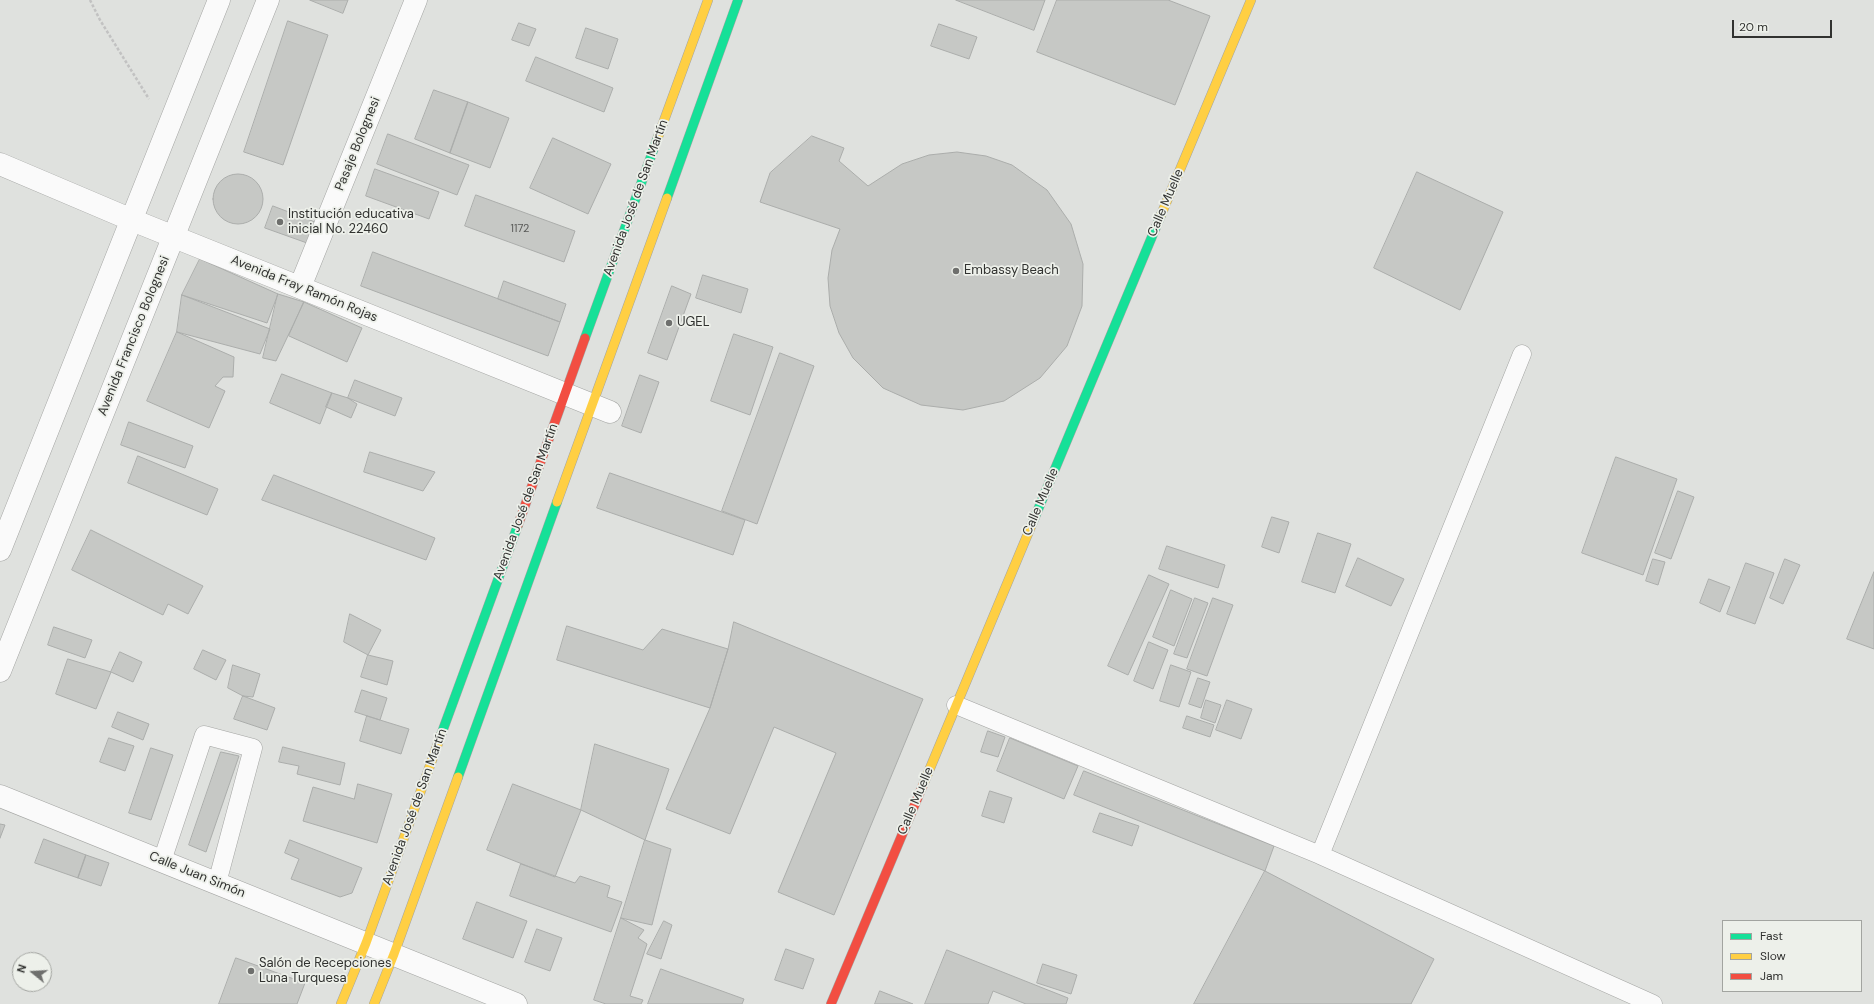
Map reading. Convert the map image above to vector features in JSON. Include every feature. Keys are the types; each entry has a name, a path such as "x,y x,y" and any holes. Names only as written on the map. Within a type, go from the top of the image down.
{"main road":[{"name":"Avenida José de San Martín","path":"341,1004 366,943 708,0"},
{"path":"374,1004 601,408 738,0"},
{"name":"Calle Muelle","path":"831,1004 1251,0"}],"street":[{"path":"0,550 219,0"},
{"name":"Avenida Francisco Bolognesi","path":"0,672 268,0"},
{"name":"Pasaje Bolognesi","path":"300,288 416,0"},
{"name":"Avenida Fray Ramón Rojas","path":"0,164 132,220 601,408"},
{"name":"Calle Juan Simón","path":"0,796 516,1004"}],"lane":[{"path":"1320,855 1522,354"},
{"path":"956,705 1320,855 1653,1004"},
{"path":"162,861 204,734 253,748 217,883"}],"path":[{"path":"90,0 100,20 168,128"}],"building":[{"path":"310,0 348,0 343,13"},
{"path":"956,0 1045,0 1034,30"},
{"path":"1057,0 1168,0 1210,16 1175,105 1037,52"},
{"path":"288,21 328,35 283,165 244,152"},
{"path":"519,23 536,29 529,46 512,40"},
{"path":"939,24 977,37 969,59 931,46"},
{"path":"586,28 618,39 608,69 576,58"},
{"path":"536,57 613,88 604,112 526,81"},
{"path":"434,90 468,102 450,153 415,139"},
{"path":"468,102 509,118 490,168 450,153"},
{"path":"388,134 469,165 457,195 377,164"},
{"name":"Embassy Beach","path":"812,136 844,148 839,161 868,186 902,164 929,155 957,152 986,156 1012,165 1047,190 1071,224 1083,264 1082,306 1067,346 1040,378 1004,401 963,410 921,405 883,388 853,358 839,333 830,306 828,278 832,250 840,229 760,202 770,173"},
{"path":"553,138 611,164 588,214 530,188"},
{"path":"375,169 439,192 429,219 366,196"},
{"path":"1417,172 1503,212 1460,310 1374,268"},
{"path":"238,174 252,178 259,185 263,199 259,213 252,220 238,224 224,220 217,213 213,199 217,185 224,178"},
{"path":"476,195 575,231 564,262 465,226"},
{"path":"273,206 315,222 307,243 265,228"},
{"path":"373,252 560,322 548,356 361,286"},
{"path":"200,259 278,294 267,323 182,295"},
{"path":"703,275 748,289 741,313 696,298"},
{"path":"504,281 566,304 560,322 498,299"},
{"name":"UGEL","path":"672,286 691,294 667,360 648,353"},
{"path":"278,294 304,302 276,361 263,358"},
{"path":"182,295 270,329 260,354 177,332"},
{"path":"304,302 362,328 347,362 289,336"},
{"path":"177,332 234,357 233,377 223,377 215,386 225,391 209,428 147,401"},
{"path":"734,334 773,347 750,415 711,401"},
{"path":"780,353 814,366 757,524 722,511"},
{"path":"282,374 332,393 320,424 270,403"},
{"path":"640,375 659,382 641,433 622,426"},
{"path":"355,380 402,398 395,416 348,398"},
{"path":"332,393 348,398 357,404 351,418 326,407"},
{"path":"129,422 193,446 185,468 121,445"},
{"path":"370,452 435,472 423,491 364,472"},
{"path":"138,456 218,489 207,515 128,483"},
{"path":"1616,457 1677,479 1643,575 1582,553"},
{"path":"610,473 745,520 733,555 597,508"},
{"path":"274,475 435,538 426,560 262,500"},
{"path":"1678,491 1694,497 1671,559 1655,553"},
{"path":"1272,517 1289,522 1279,553 1262,547"},
{"path":"91,530 203,586 188,614 168,604 163,615 72,570"},
{"path":"1318,533 1351,544 1335,593 1302,582"},
{"path":"1167,546 1225,565 1218,588 1159,569"},
{"path":"1358,558 1404,579 1391,606 1346,586"},
{"path":"1653,559 1665,562 1658,585 1646,581"},
{"path":"1785,559 1800,565 1783,604 1770,598"},
{"path":"1746,563 1774,573 1755,624 1727,614"},
{"path":"1874,572 1874,649 1847,639"},
{"path":"1149,575 1169,584 1128,675 1108,666"},
{"path":"1709,579 1730,587 1720,612 1700,603"},
{"path":"1171,590 1192,599 1174,646 1153,637"},
{"path":"1195,598 1208,603 1187,658 1174,654"},
{"path":"1213,598 1233,605 1207,676 1187,669"},
{"path":"350,614 381,630 368,655 344,642"},
{"path":"734,622 923,699 834,915 778,892 836,753 774,727 730,834 666,809 710,708 728,649"},
{"path":"567,626 643,650 662,629 728,649 710,708 557,660"},
{"path":"54,627 92,640 85,658 48,645"},
{"path":"1149,642 1168,650 1153,689 1134,681"},
{"path":"203,650 226,660 216,680 194,669"},
{"path":"120,652 142,662 133,682 111,672"},
{"path":"368,655 393,661 387,685 361,677"},
{"path":"68,659 111,672 96,709 56,694"},
{"path":"233,665 260,674 253,697 243,696 228,688"},
{"path":"1171,665 1191,672 1179,707 1160,701"},
{"path":"1198,678 1210,682 1201,708 1189,704"},
{"path":"362,690 387,698 380,720 355,712"},
{"path":"243,696 275,708 267,730 234,719"},
{"path":"1206,700 1221,705 1215,723 1201,718"},
{"path":"1227,700 1252,709 1241,739 1216,730"},
{"path":"118,712 149,724 143,740 112,727"},
{"path":"367,716 409,729 401,754 360,741"},
{"path":"1187,716 1214,725 1210,737 1183,728"},
{"path":"988,731 1005,737 998,757 981,752"},
{"path":"109,738 134,746 125,771 100,762"},
{"path":"1010,738 1078,766 1064,799 997,771"},
{"path":"595,744 669,769 645,840 581,810"},
{"path":"283,747 345,763 340,785 297,774 299,766 279,762"},
{"path":"151,748 173,755 151,820 129,813"},
{"path":"221,752 239,756 206,852 189,845"},
{"path":"1084,771 1274,846 1265,871 1074,795"},
{"path":"358,784 392,794 377,843 303,821 313,787 354,799"},
{"path":"513,784 581,810 555,877 487,850"},
{"path":"990,791 1012,798 1004,823 982,816"},
{"path":"1100,813 1139,826 1132,846 1093,832"},
{"path":"0,824 5,825 0,838"},
{"path":"44,839 86,855 78,878 35,863"},
{"path":"290,840 362,868 352,893 340,897 291,879 299,859 285,853"},
{"path":"645,840 671,849 652,925 621,918"},
{"path":"86,855 109,863 101,886 78,878"},
{"path":"521,864 575,883 580,876 610,886 607,897 622,902 611,932 510,896"},
{"path":"1265,871 1434,959 1411,1004 1194,1004"},
{"path":"477,902 527,921 513,958 463,939"},
{"path":"621,918 644,930 638,938 647,944 630,996 643,1000 641,1004 606,1004 594,1000"},
{"path":"664,921 672,925 661,959 647,954"},
{"path":"537,929 562,938 550,971 525,962"},
{"path":"786,949 814,959 803,989 775,980"},
{"path":"947,950 1068,998 1066,1004 1026,1004 993,991 988,1004 925,1004"},
{"name":"Salón de Recepciones Luna Turquesa","path":"236,958 305,983 297,1004 219,1004"},
{"path":"1043,964 1077,975 1071,994 1037,983"},
{"path":"661,969 744,999 742,1004 648,1004"},
{"path":"880,991 913,1004 875,1004"}],"traffic: fast":[{"path":"667,198 738,0"},
{"path":"585,338 658,137"},
{"path":"1032,524 1161,215"},
{"path":"458,777 557,502"},
{"path":"441,735 518,525"}],"traffic: slow":[{"path":"658,137 708,0"},
{"path":"1161,215 1251,0"},
{"path":"557,502 667,198"},
{"path":"923,785 1032,524"},
{"path":"341,1004 366,943 441,735"},
{"path":"374,1004 394,954 458,777"}],"traffic: jam":[{"path":"518,525 585,338"},
{"path":"831,1004 923,785"}],"place":[{"name":"Institución educativa inicial No. 22460","path":"280,222"},
{"name":"Embassy Beach","path":"956,271"},
{"name":"UGEL","path":"669,323"},
{"name":"Salón de Recepciones Luna Turquesa","path":"251,971"}]}
